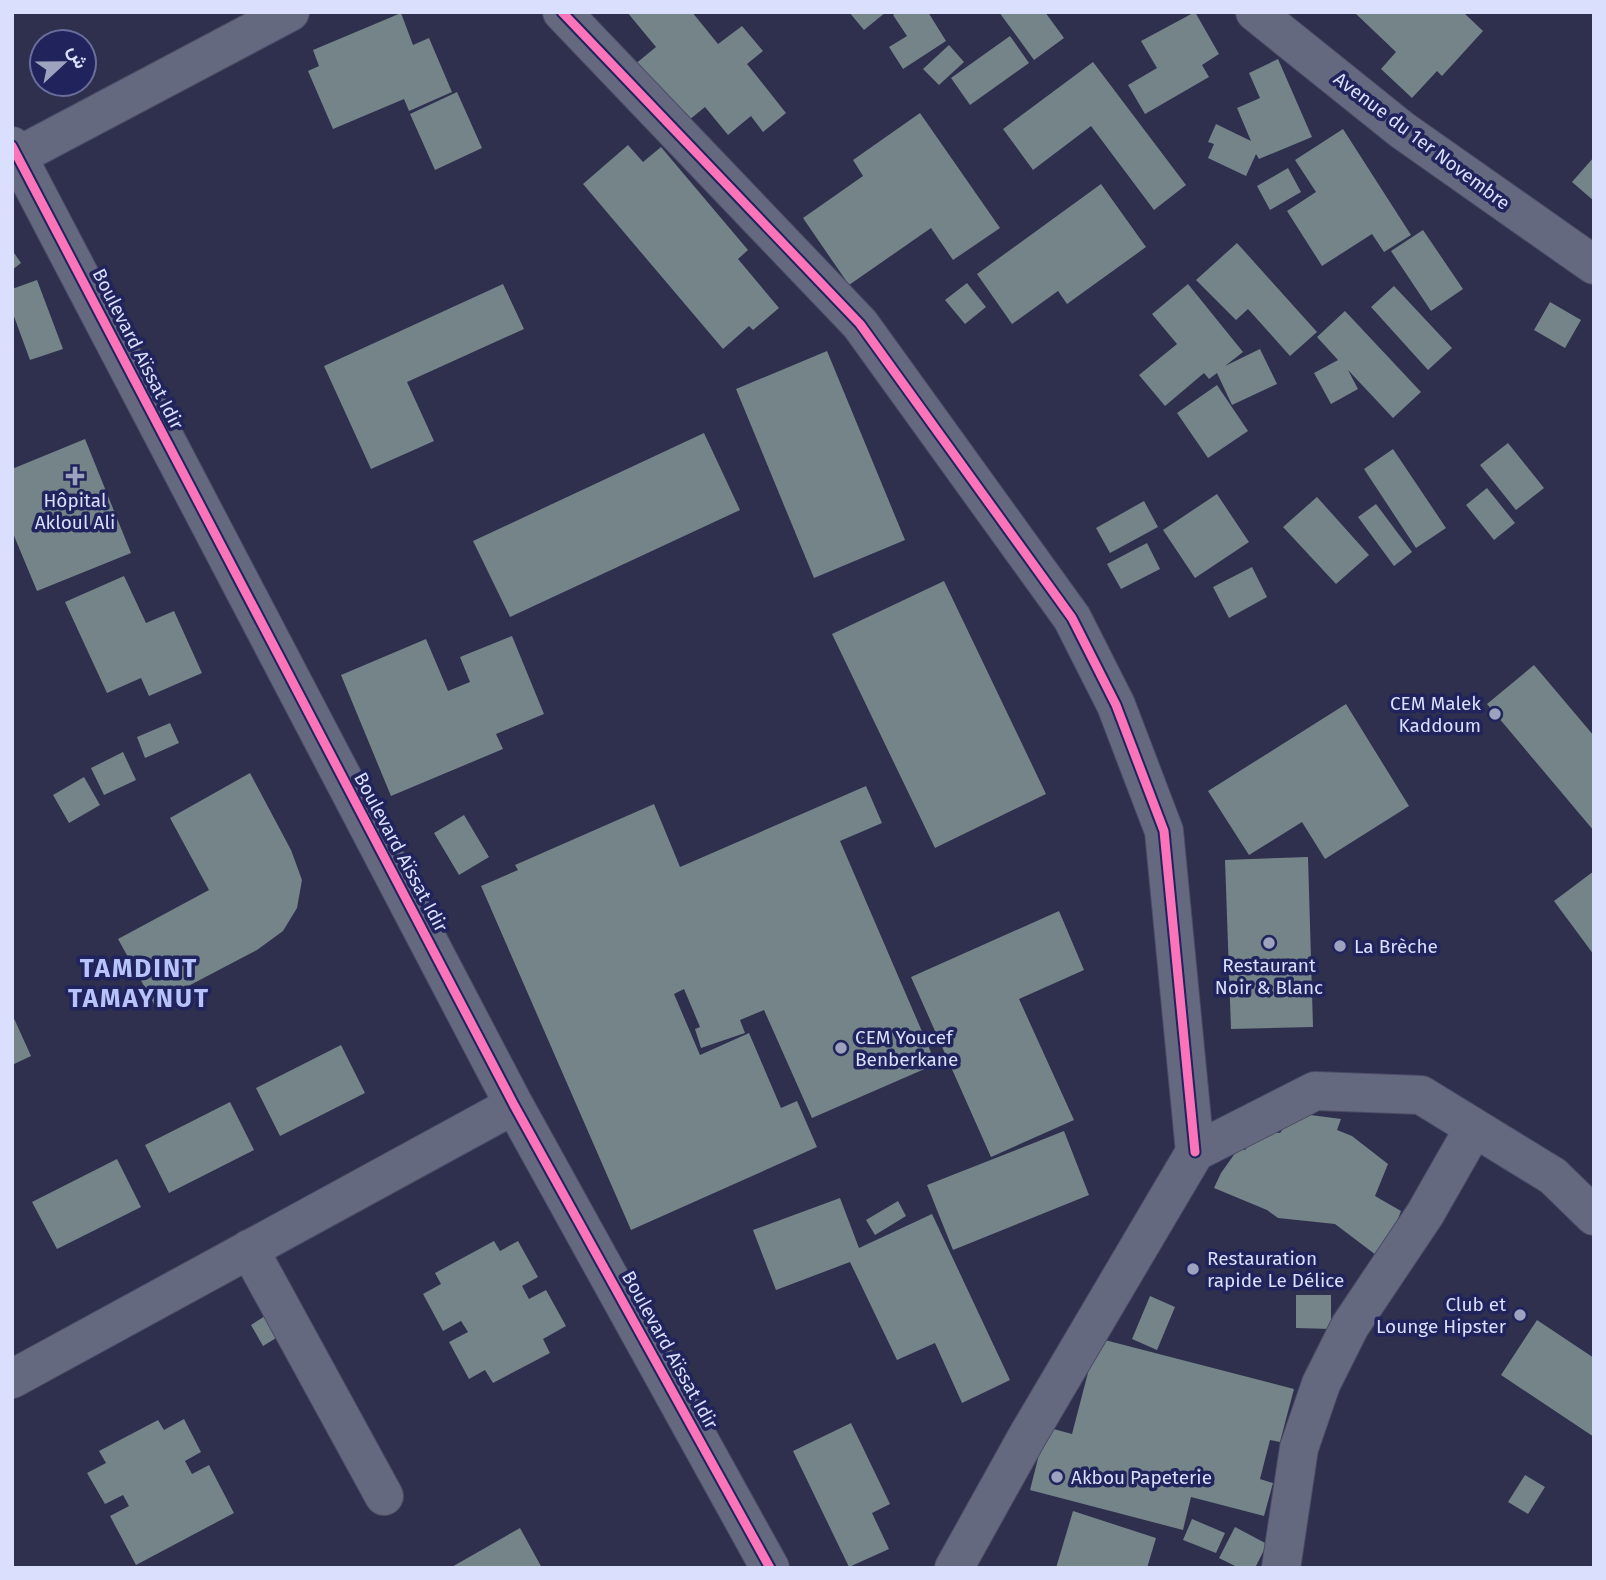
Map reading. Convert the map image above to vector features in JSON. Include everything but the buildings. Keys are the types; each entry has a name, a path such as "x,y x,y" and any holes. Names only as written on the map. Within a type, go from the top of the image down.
{"street":[{"path":"15,151 290,12"},
{"path":"562,12 860,324 1072,618 1116,705 1164,831 1195,1152"},
{"name":"Avenue du 1er Novembre","path":"1255,12 1402,130 1594,265"},
{"name":"Boulevard Aïssat Idir","path":"15,151 514,1105 770,1568"},
{"path":"954,1568 1028,1435 1195,1152 1315,1091 1421,1095 1553,1176 1594,1216"},
{"path":"12,1379 514,1105"},
{"path":"1281,1568 1299,1448 1321,1384 1350,1325 1425,1214 1474,1128"},
{"path":"249,1249 384,1496"}],"cycle path":[{"path":"562,12 860,324 1072,618 1116,705 1164,831 1195,1152"},
{"path":"12,146 514,1105 770,1568"}],"place":[{"name":"Hôpital Akloul Ali","path":"75,476"},
{"name":"CEM Malek Kaddoum","path":"1495,714"},
{"name":"Restaurant Noir & Blanc","path":"1269,943"},
{"name":"La Brèche","path":"1340,946"},
{"name":"CEM Youcef Benberkane","path":"841,1048"},
{"name":"Restauration rapide Le Délice","path":"1193,1269"},
{"name":"Club et Lounge Hipster","path":"1520,1315"},
{"name":"Akbou Papeterie","path":"1057,1477"}],"district":[{"name":"TAMDINT TAMAYNUT","path":"139,983"}]}
